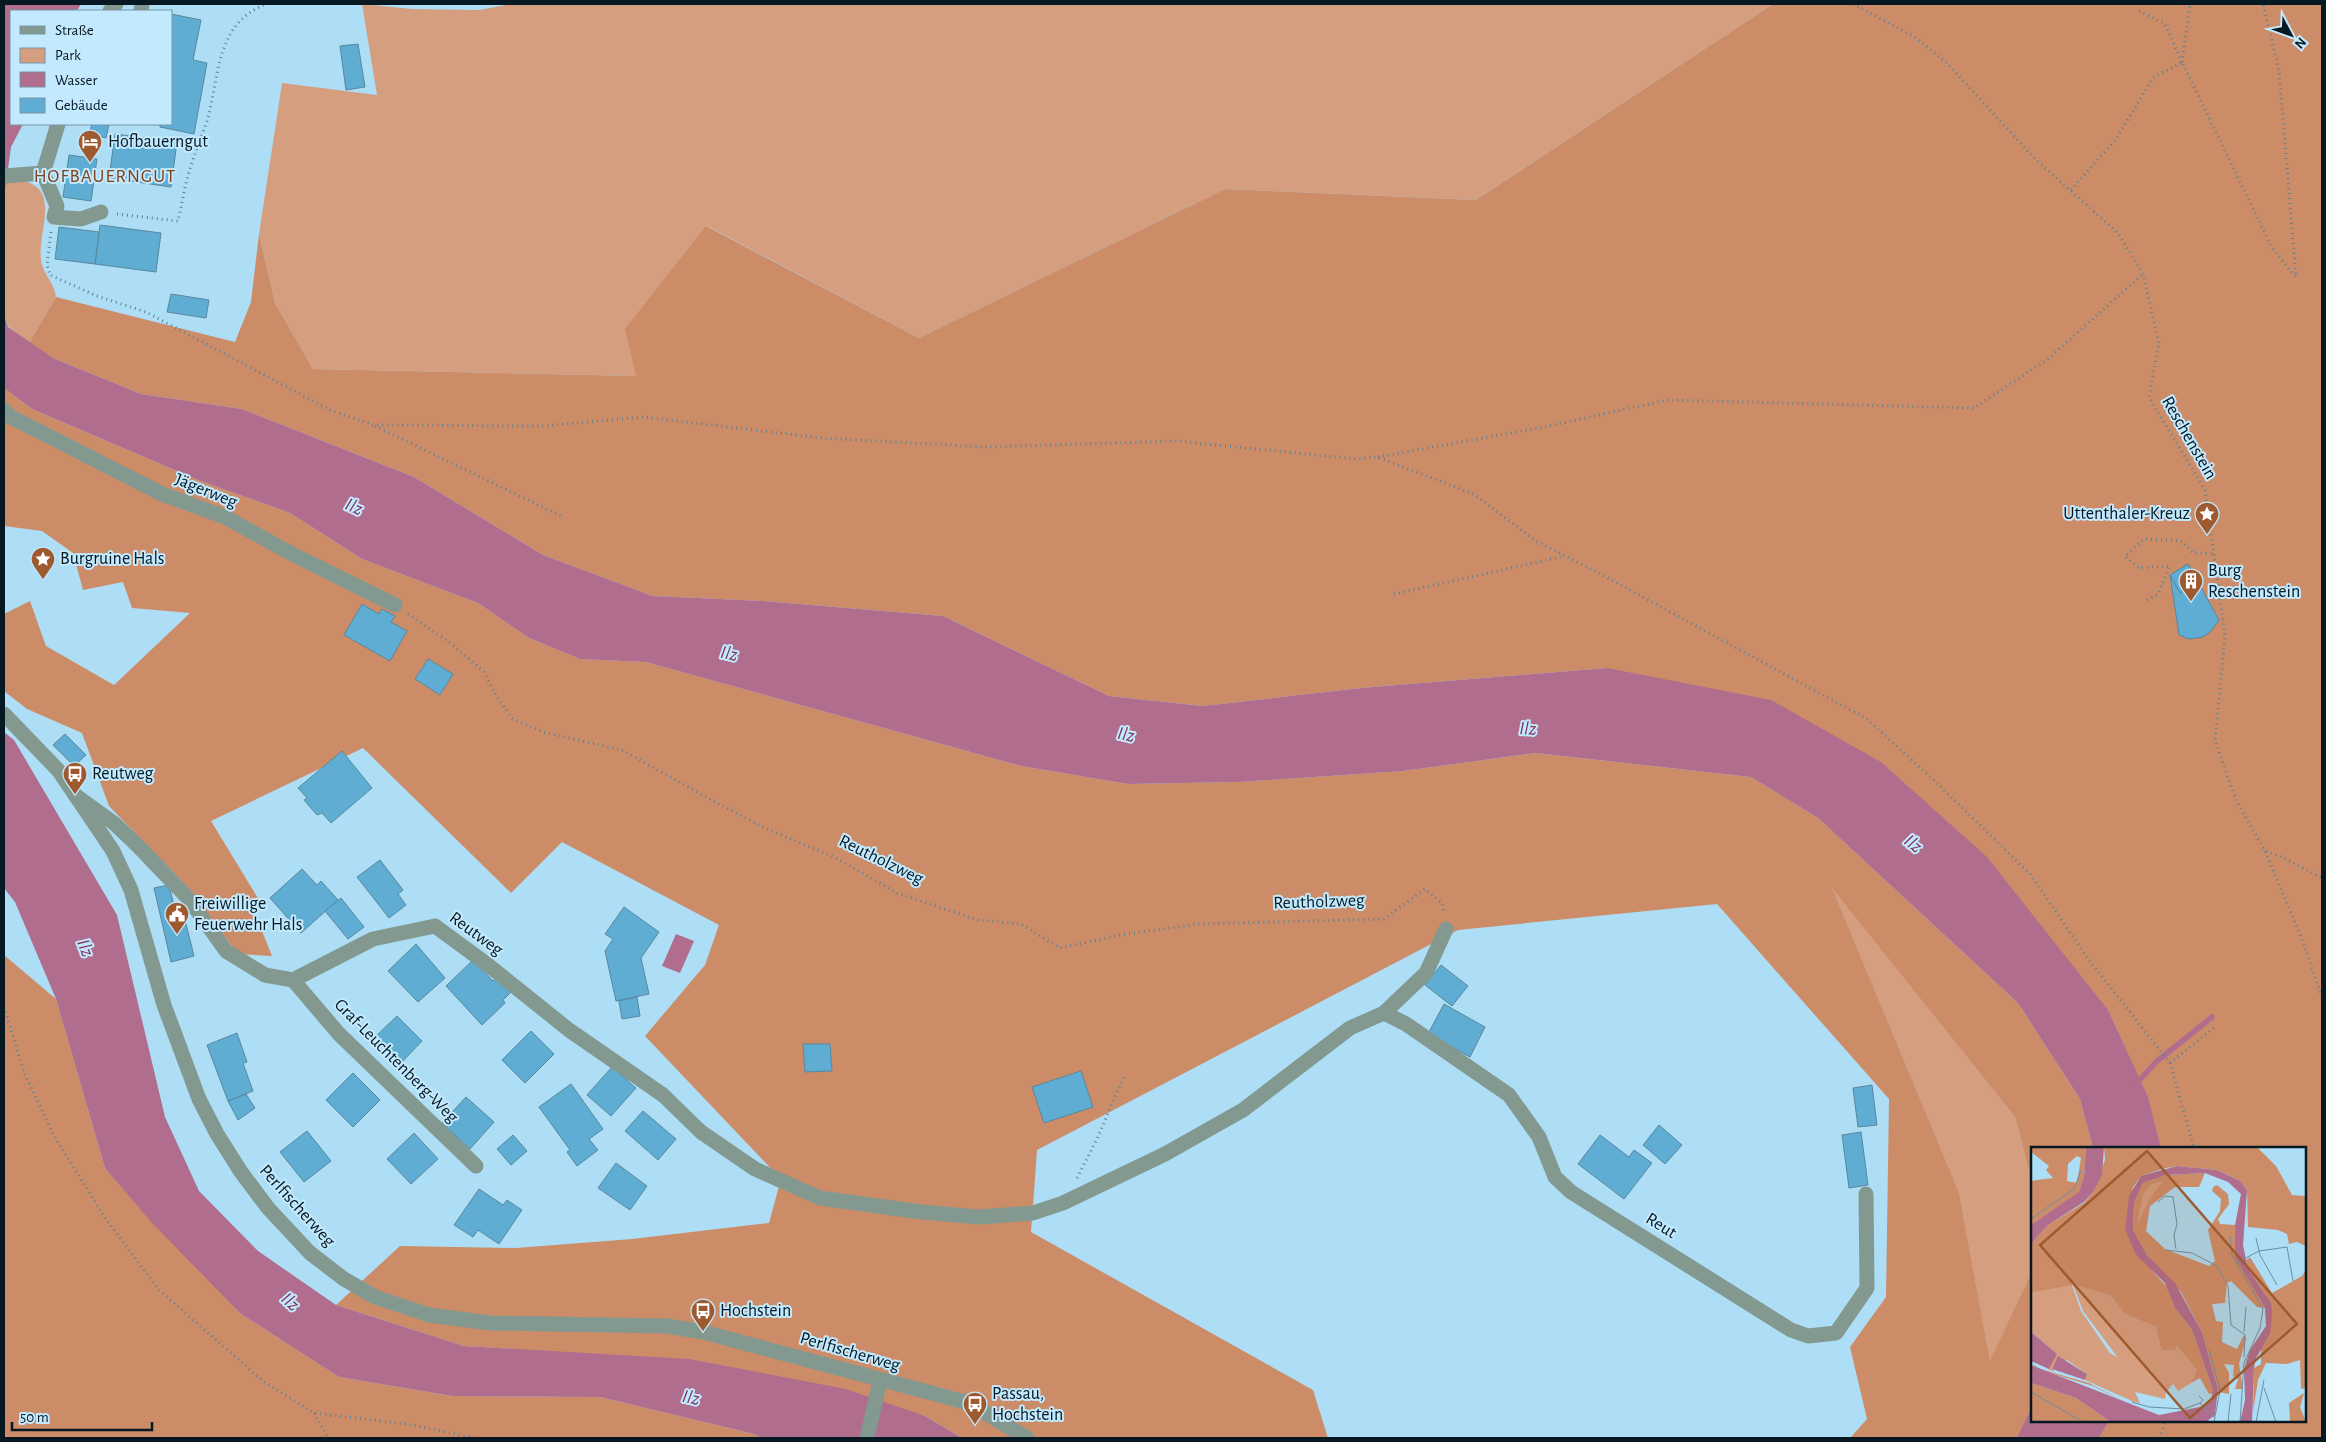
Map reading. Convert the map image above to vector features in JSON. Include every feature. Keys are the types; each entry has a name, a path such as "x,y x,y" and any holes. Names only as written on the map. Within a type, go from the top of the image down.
{"street":[{"path":"58,125 43,173 57,206 54,216 81,219 101,212"},
{"path":"4,176 43,173"},
{"name":"Jägerweg","path":"4,410 11,417 162,494 225,517 294,555 395,605"},
{"name":"Perlfischerweg","path":"4,714 59,772 113,851 130,890 164,1005 199,1099 217,1134 241,1172 268,1208 310,1253 344,1280 375,1297 430,1315 490,1323 667,1326 703,1332 801,1357 880,1381 969,1403 1027,1438"},
{"path":"75,795 115,824 144,852 188,898 226,951 265,975 293,980"},
{"name":"Reutweg","path":"293,980 373,939 435,926 570,1030 663,1095 701,1132 755,1169 820,1198 921,1212 979,1217 1033,1213 1063,1202 1165,1154 1234,1115 1350,1028 1384,1013"},
{"path":"1384,1013 1426,973 1446,929"},
{"name":"Graf-Leuchtenberg-Weg","path":"293,980 338,1034 476,1166"},
{"name":"Reut","path":"1384,1013 1406,1024 1509,1095 1539,1137 1555,1178 1570,1192 1791,1330 1808,1336 1836,1333 1867,1288 1866,1194"},
{"path":"867,1438 880,1381"}],"path":[{"path":"101,212 178,221 188,174 207,120 219,58 232,30 255,8 266,4"},
{"path":"373,425 542,426 643,417 822,438 986,446 1175,441 1356,459 1377,457 1544,427 1667,400 1974,408 2048,359 2143,274 2118,233 2035,159 1946,62 1913,36 1853,4"},
{"path":"2182,62 2190,4"},
{"path":"2139,11 2165,24 2272,248 2296,277 2279,70 2263,4"},
{"path":"2071,190 2116,139 2153,78 2182,62"},
{"path":"54,216 47,248 47,266 50,275 97,296 146,312 330,410 373,425 561,516"},
{"name":"Reschenstein","path":"2143,274 2159,343 2149,397 2205,490 2215,554 2225,637 2215,740 2236,800 2265,851 2304,944 2322,998"},
{"path":"1377,457 1474,494 1536,541 1597,572 1867,719 1938,784 2030,874 2089,960 2170,1063 2194,1147"},
{"path":"2147,600 2158,594 2170,566 2139,568 2125,556 2144,539 2182,541 2193,553 2215,554"},
{"path":"1394,594 1565,556"},
{"name":"Reutholzweg","path":"395,605 449,642 484,672 497,697 513,719 543,732 622,750 706,798 765,828 838,859 897,893 978,920 1022,924 1060,948 1120,935 1198,924 1384,919 1425,890 1442,902 1446,929"},
{"path":"2265,851 2284,858 2322,878"},
{"path":"4,1006 24,1072 53,1134 103,1216 158,1289 263,1382 314,1413 407,1424 475,1438"},
{"path":"2170,1063 2215,1027"},
{"path":"1076,1179 1097,1139 1124,1076"},
{"path":"314,1413 328,1438"},
{"path":"2159,1438 2166,1422"}],"green space":[{"path":"362,4 412,9 479,10 512,4 1773,4 1476,200 1225,189 919,338 707,226 636,376 313,369 275,303 259,234 282,83 377,95"},
{"path":"23,181 35,186 42,194 45,204 41,241 42,265 56,297 29,343 8,326 4,314 4,198 6,183"},
{"path":"1831,886 2015,1117 2031,1178 2031,1273 1990,1362 1959,1192"}],"shaded area":[{"path":"1773,4 2322,4 2322,1438 2099,1438 2108,1422 2306,1422 2306,1147 2161,1147 2147,1097 2108,1010 1607,668 1361,688 1203,706 1109,696 943,616 763,601 653,596 543,555 414,477 242,409 141,394 53,358 29,343 56,297 235,342 251,302 259,234 275,303 313,369 636,376 625,329 706,226 919,338 1225,189 1476,200"},
{"path":"4,388 32,409 198,480 290,513 362,559 478,603 529,638 580,659 646,662 1021,766 1128,784 1239,782 1403,771 1536,753 1751,777 1818,818 2018,1003 2080,1099 2093,1147 2031,1147 2031,1178 2015,1117 1832,888 1959,1192 1990,1361 2031,1273 2031,1408 2017,1438 1850,1438 1867,1419 1850,1347 1886,1297 1889,1099 1717,904 1458,930 1037,1150 1031,1232 1313,1390 1328,1438 962,1438 925,1416 570,1353 464,1346 336,1305 400,1246 516,1248 632,1239 769,1223 781,1179 645,1036 705,965 719,925 562,842 511,893 363,748 211,821 259,900 256,916 272,956 238,954 181,880 109,806 82,733 27,709 4,691 4,614 30,601 46,646 114,685 190,613 132,608 123,582 83,590 73,553 42,531 4,526"},
{"path":"4,955 56,999 105,1168 241,1314 339,1377 452,1396 600,1397 754,1434 761,1438 4,1438"}],"water":[{"path":"4,4 81,4 78,10 10,10 10,125 22,125 11,147 4,198"},
{"name":"Ilz","path":"4,314 8,327 53,358 141,394 242,409 414,477 543,555 653,596 763,601 943,616 1109,696 1203,706 1361,688 1607,668 1771,700 1881,762 1987,857 2108,1010 2148,1097 2161,1147 2093,1147 2080,1099 2018,1003 1818,818 1751,777 1536,753 1403,771 1239,782 1128,784 1021,766 646,662 580,659 529,638 478,603 362,559 290,513 198,480 32,409 4,388"},
{"name":"Ilz","path":"4,732 14,740 117,915 165,1117 199,1191 258,1251 336,1305 464,1346 689,1359 846,1389 925,1416 962,1438 761,1438 754,1434 600,1397 452,1396 339,1377 241,1314 152,1223 105,1168 56,999 15,902 4,888"},
{"path":"676,934 694,941 680,973 662,966"},
{"path":"2031,1408 2031,1422 2108,1422 2099,1438 2017,1438"}],"building":[{"path":"172,14 201,20 193,60 207,63 194,134 160,127 160,125 172,125"},
{"path":"358,44 365,87 346,90 340,46"},
{"path":"92,125 109,125 106,138 89,134"},
{"path":"115,134 177,142 171,187 109,178"},
{"path":"69,155 97,159 91,201 63,197"},
{"path":"100,225 161,233 156,272 95,264"},
{"path":"59,227 99,232 95,264 55,259"},
{"path":"171,294 209,300 206,318 167,312"},
{"name":"Burg Reschenstein","path":"2188,564 2219,620 2211,631 2203,637 2189,639 2179,635 2170,575"},
{"path":"2188,564 2198,583 2180,593 2170,575"},
{"path":"362,604 379,614 382,609 395,616 391,622 407,631 390,661 344,635"},
{"path":"428,659 453,674 440,695 415,679"},
{"path":"65,734 86,755 74,766 53,745"},
{"path":"342,751 372,788 331,823 322,813 317,815 304,800 307,798 298,788"},
{"path":"380,860 403,890 398,894 406,905 389,918 357,877"},
{"path":"302,869 317,885 321,881 338,900 301,933 270,898"},
{"name":"Freiwillige Feuerwehr Hals","path":"169,885 176,914 183,912 194,956 171,962 154,888"},
{"path":"341,898 364,927 348,939 325,911"},
{"path":"624,907 659,932 641,958 649,994 616,1001 605,951 613,939 605,934"},
{"path":"416,944 445,978 418,1002 388,971"},
{"path":"473,960 493,981 497,977 511,992 503,1000 505,1003 482,1025 446,986"},
{"path":"1441,965 1468,986 1452,1006 1425,985"},
{"path":"637,997 640,1016 622,1019 619,1001"},
{"path":"1444,1004 1485,1027 1470,1057 1428,1034"},
{"path":"397,1016 422,1041 400,1064 374,1038"},
{"path":"531,1031 554,1054 525,1083 502,1060"},
{"path":"237,1033 247,1062 243,1063 253,1091 228,1101 207,1045"},
{"path":"803,1044 830,1044 832,1071 805,1072"},
{"path":"612,1067 636,1088 611,1116 587,1095"},
{"path":"1081,1071 1093,1107 1044,1123 1032,1087"},
{"path":"353,1073 380,1100 353,1127 326,1100"},
{"path":"571,1084 603,1129 589,1139 598,1150 577,1166 567,1152 570,1150 539,1107"},
{"path":"1872,1085 1877,1125 1858,1127 1853,1088"},
{"path":"246,1094 255,1108 238,1120 228,1101"},
{"path":"466,1097 494,1122 470,1149 442,1123"},
{"path":"643,1111 676,1139 658,1160 625,1131"},
{"path":"1659,1125 1682,1145 1665,1164 1643,1145"},
{"path":"307,1131 331,1161 304,1182 280,1152"},
{"path":"1861,1132 1868,1185 1849,1188 1842,1135"},
{"path":"414,1133 438,1159 411,1184 387,1159"},
{"path":"513,1135 527,1151 511,1165 497,1149"},
{"path":"1600,1135 1629,1157 1634,1150 1652,1163 1624,1199 1578,1164"},
{"path":"616,1163 647,1186 630,1210 598,1188"},
{"path":"479,1189 503,1205 507,1200 522,1210 499,1244 478,1230 473,1237 454,1225"}],"waterway":[{"path":"2135,1085 2156,1062 2212,1017"}],"place":[{"name":"Hofbauerngut","path":"90,163"},
{"name":"Uttenthaler-Kreuz","path":"2207,535"},
{"name":"Burgruine Hals","path":"43,580"},
{"name":"Burg Reschenstein","path":"2191,602"},
{"name":"Reutweg","path":"75,795"},
{"name":"Freiwillige Feuerwehr Hals","path":"177,935"},
{"name":"Hochstein","path":"703,1332"},
{"name":"Passau, Hochstein","path":"975,1425"}],"district":[{"name":"HOFBAUERNGUT","path":"105,176"}]}
